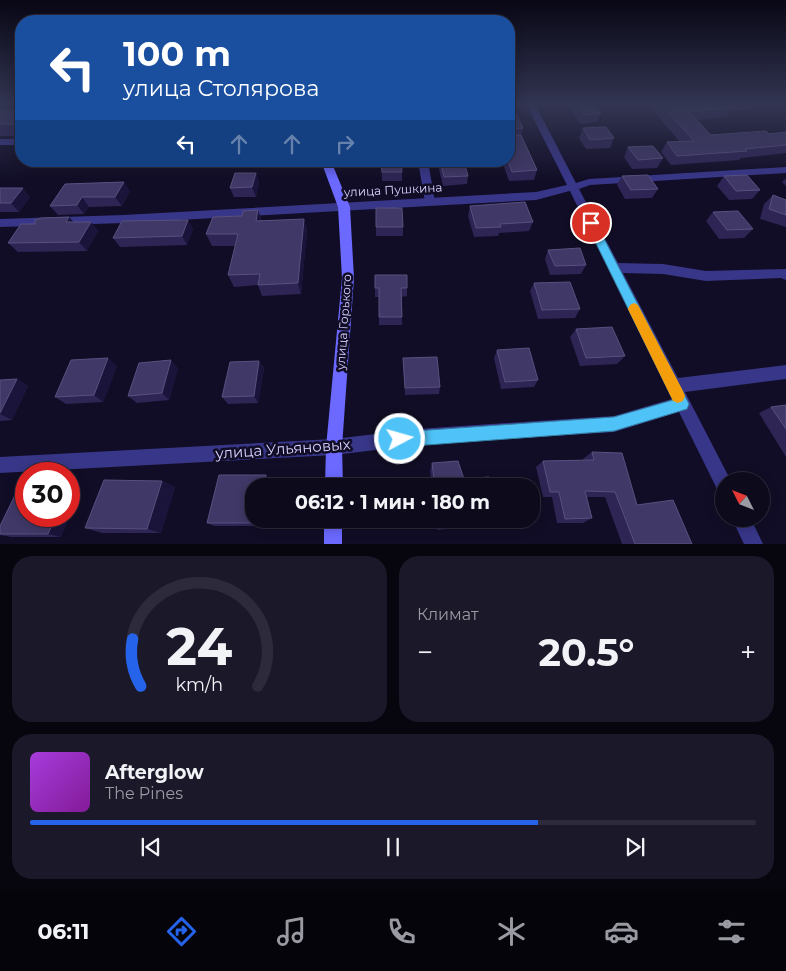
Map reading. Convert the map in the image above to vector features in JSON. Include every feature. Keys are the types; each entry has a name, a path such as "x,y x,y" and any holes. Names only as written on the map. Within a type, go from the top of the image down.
{"main road":[{"name":"улица Горького","path":"328,167 344,207 348,278 334,447 334,478"},
{"path":"333,544 334,528"}],"street":[{"path":"543,129 717,472"},
{"path":"0,142 15,142"},
{"path":"425,167 430,202"},
{"name":"улица Пушкина","path":"0,223 124,219 536,196 589,182 786,170"},
{"path":"614,268 663,269 706,276 782,273 786,275"},
{"path":"673,386 786,372"},
{"name":"улица Ульяновых","path":"0,464 334,447 417,437 614,424 682,404"},
{"path":"746,528 754,544"}],"building":[{"path":"584,129 608,129 614,138 590,140"},
{"path":"684,129 706,129 711,135 766,131 769,134 786,132 786,145 745,149 747,151 677,156 667,142 694,141"},
{"path":"515,135 521,135 537,170 512,172 510,167 515,167"},
{"path":"653,146 663,158 638,160 628,147"},
{"path":"382,167 402,167 402,172 382,172"},
{"path":"442,167 466,167 468,176 444,177"},
{"path":"235,173 256,173 252,187 230,188"},
{"path":"648,175 658,189 631,190 622,176"},
{"path":"747,175 760,190 736,191 724,176"},
{"path":"124,182 115,197 82,197 77,205 50,206 65,184"},
{"path":"0,188 23,188 11,203 0,203"},
{"path":"773,195 786,200 786,215 769,209"},
{"path":"525,202 533,222 500,224 501,227 476,228 470,206"},
{"path":"376,208 402,208 403,227 376,227"},
{"path":"258,210 256,221 304,219 298,283 258,285 260,274 228,275 238,234 206,234 213,217 242,216 243,211"},
{"path":"738,211 753,229 727,230 713,212"},
{"path":"69,217 66,222 91,222 79,242 8,243 21,224 35,224 35,220 41,218"},
{"path":"188,220 182,236 113,238 122,221"},
{"path":"580,248 586,265 555,266 548,250"},
{"path":"375,275 407,275 407,288 401,288 402,317 379,317 379,288 375,288"},
{"path":"570,282 580,309 542,310 534,283"},
{"path":"612,327 625,356 586,358 576,329"},
{"path":"529,348 538,380 505,382 497,350"},
{"path":"437,357 440,387 405,388 403,358"},
{"path":"108,358 94,395 55,397 71,360"},
{"path":"171,360 162,393 128,396 139,363"},
{"path":"259,361 254,396 222,397 230,362"},
{"path":"17,379 0,413 0,380"},
{"path":"786,405 786,429 771,407"},
{"path":"592,452 622,453 637,505 673,500 692,544 635,544 615,492 585,491 592,518 565,519 559,492 550,492 543,461 594,460"},
{"path":"458,461 464,478 434,478 432,463"},
{"path":"219,475 266,475 265,478 245,478 245,523 207,523"},
{"path":"104,480 162,481 147,529 85,528"},
{"path":"15,495 15,527 51,527 48,534 0,534 0,526"}],"slow traffic":[{"path":"634,309 678,396"}],"route":[{"path":"400,439 614,424 682,404 591,223"}]}
